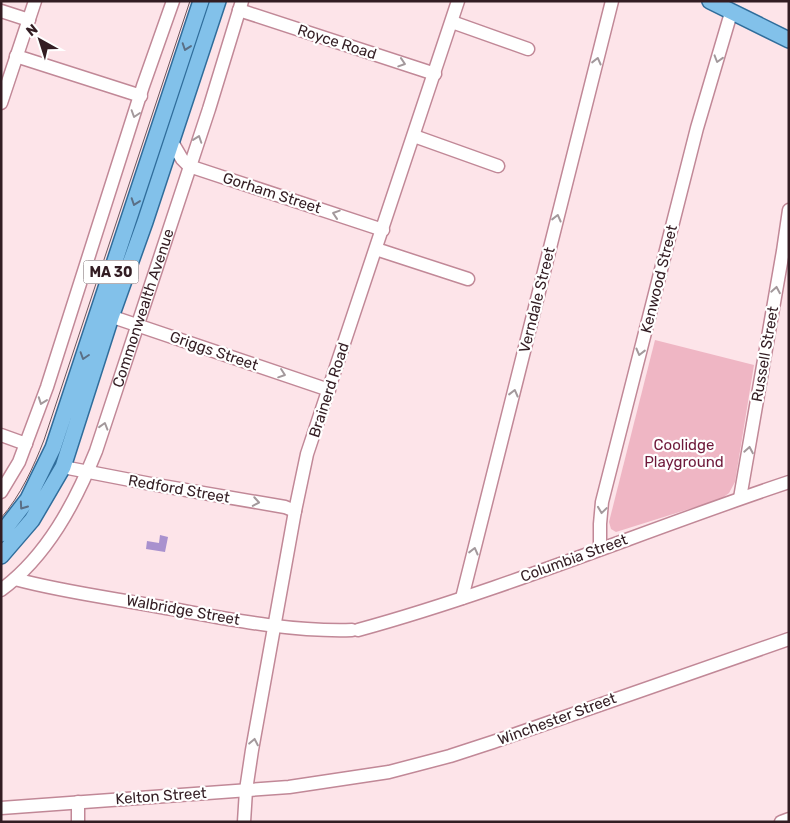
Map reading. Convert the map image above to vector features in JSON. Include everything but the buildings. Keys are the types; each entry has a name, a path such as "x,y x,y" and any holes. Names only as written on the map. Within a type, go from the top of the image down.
{"main road":[{"name":"Commonwealth Avenue","path":"1,556 32,520 63,467 105,314 201,1"},
{"name":"Commonwealth Avenue","path":"1,534 28,499 46,466 172,142 218,1"},
{"path":"710,1 789,40"}],"street":[{"path":"1,102 35,1"},
{"path":"1,492 19,462 47,387 173,1"},
{"name":"Brainerd Road","path":"244,822 246,790 295,511 307,454 458,1"},
{"name":"Verndale Street","path":"462,598 612,1"},
{"name":"Royce Road","path":"240,6 434,74"},
{"name":"Commonwealth Avenue","path":"1,590 15,579 35,558 65,516 88,472 240,6"},
{"path":"1,11 28,20"},
{"name":"Kenwood Street","path":"600,549 602,502 697,128 731,13"},
{"path":"452,22 528,49"},
{"path":"16,56 141,96"},
{"path":"414,136 498,166"},
{"path":"172,142 182,159 189,166"},
{"name":"Gorham Street","path":"189,166 383,230"},
{"name":"Russell Street","path":"740,498 789,210"},
{"path":"376,249 468,279"},
{"name":"Griggs Street","path":"105,314 329,390"},
{"path":"1,435 26,444"},
{"name":"Redford Street","path":"63,467 295,511"},
{"name":"Columbia Street","path":"355,630 402,618 462,598 789,482"},
{"name":"Walbridge Street","path":"15,579 99,596 275,626 325,631 355,630"},
{"name":"Winchester Street","path":"320,782 389,772 450,756 789,639"},
{"name":"Kelton Street","path":"1,808 289,787 320,782"},
{"path":"78,802 78,822"},
{"path":"781,822 789,819"}],"green space":[{"name":"Coolidge Playground","path":"655,340 754,365 735,482 729,493 721,499 616,532 611,529 609,522"}],"shaded area":[{"path":"160,535 168,537 165,552 146,549 147,541 159,543"}],"tram line":[{"path":"1,518 15,500 26,481 44,440 190,1"}]}
